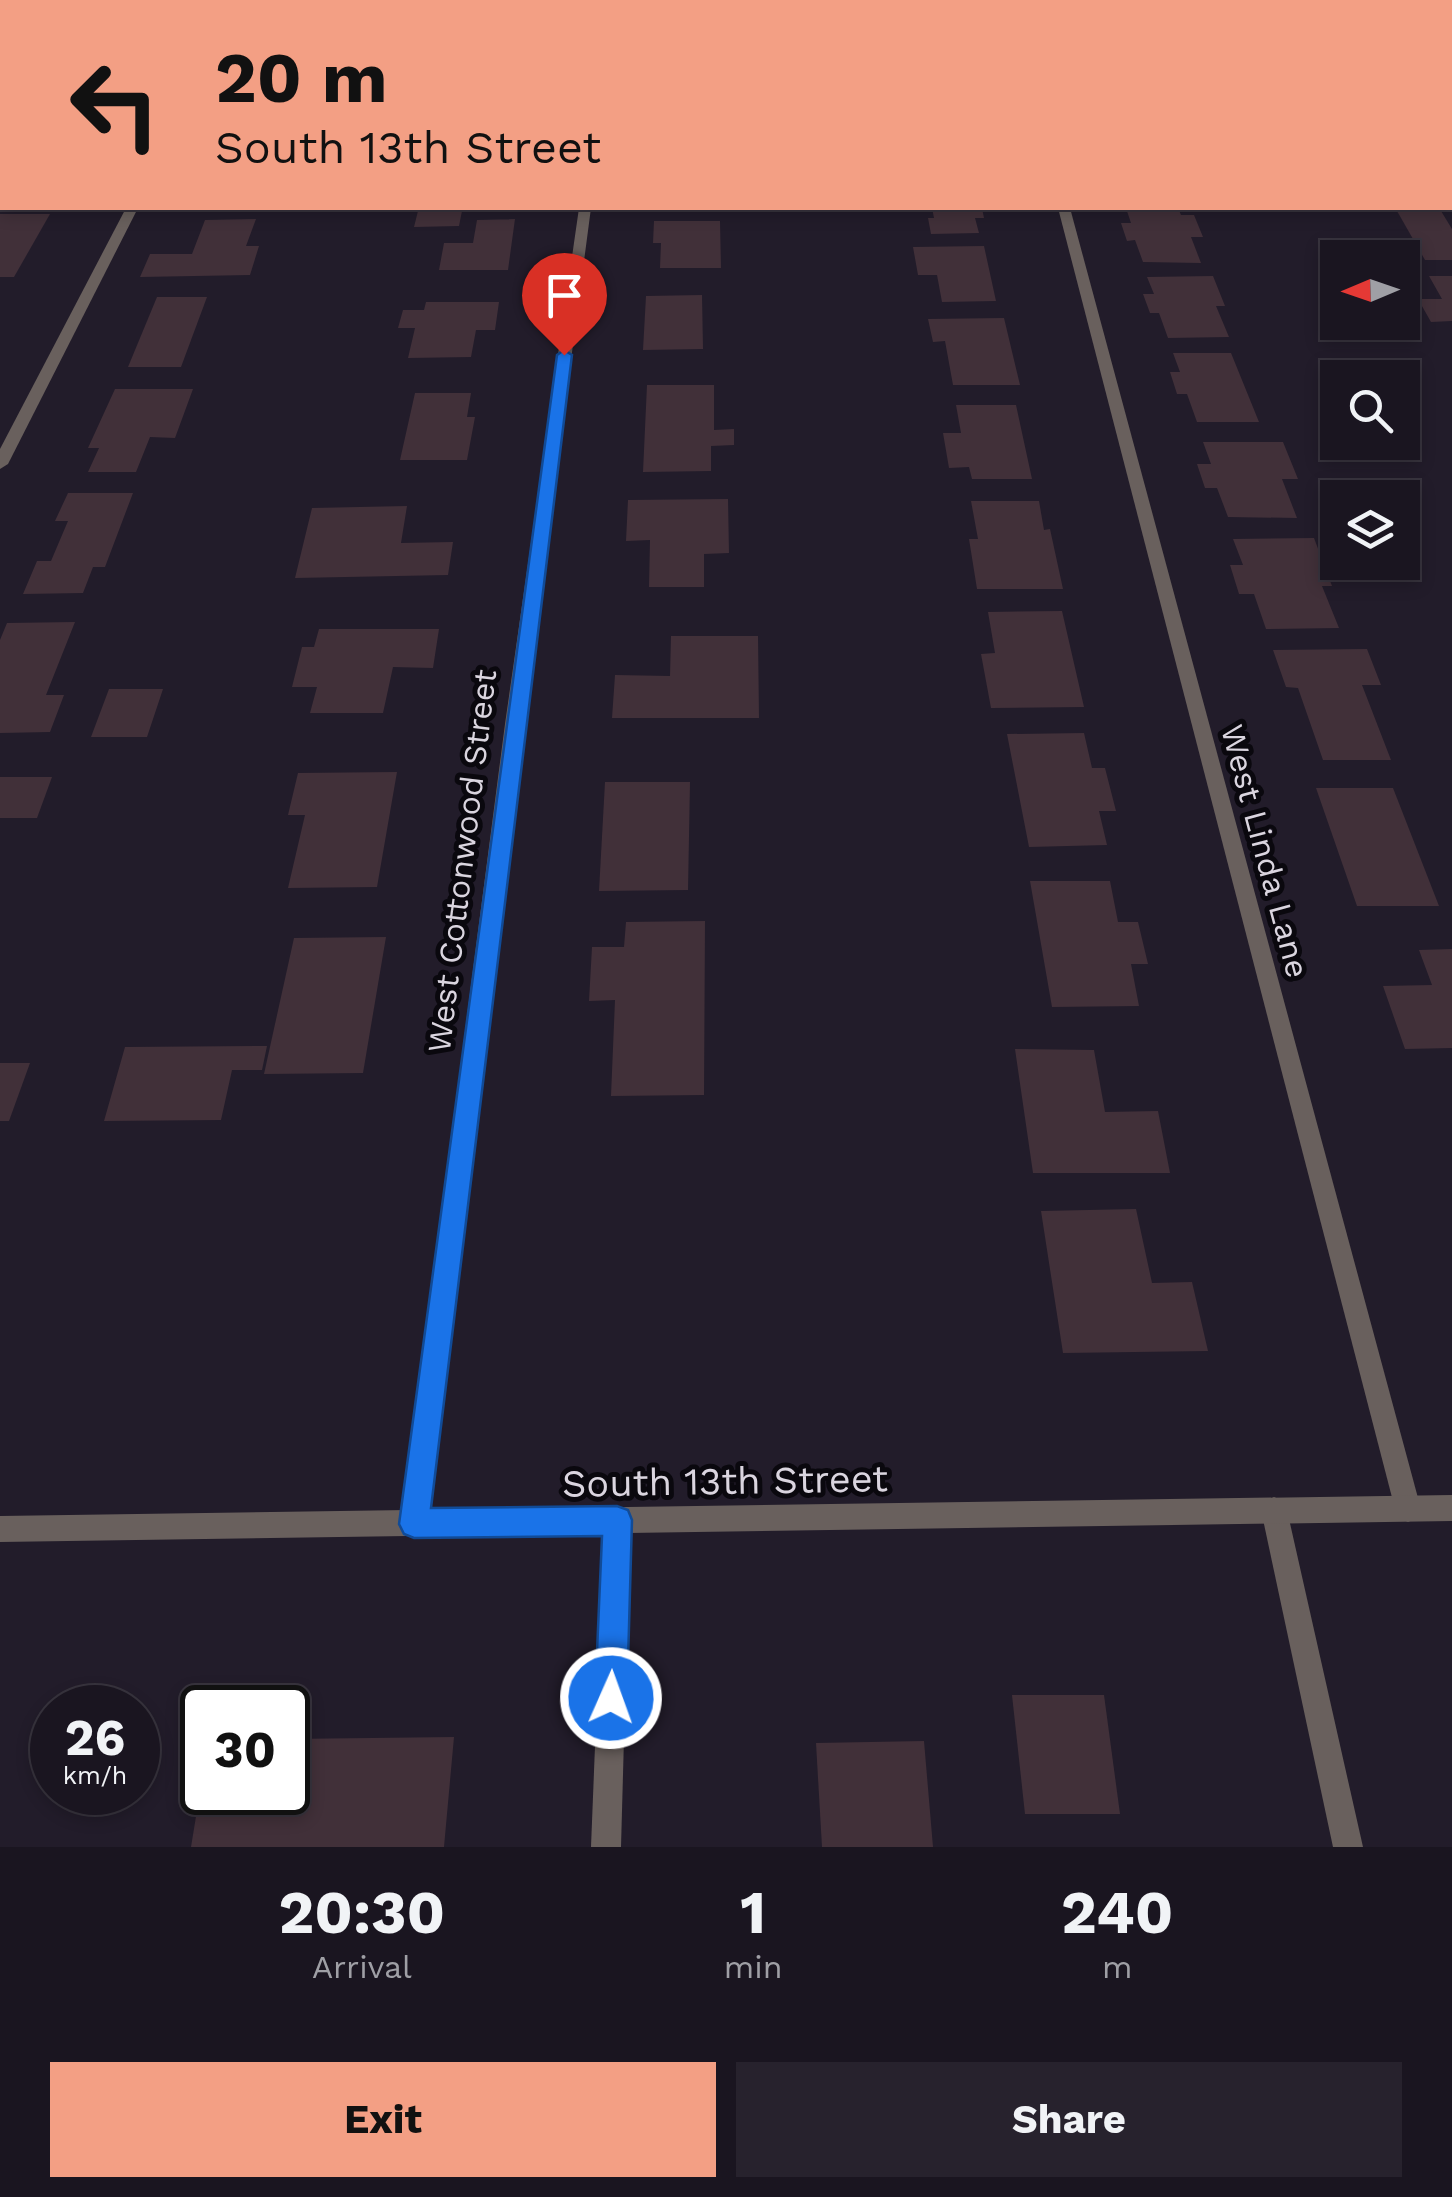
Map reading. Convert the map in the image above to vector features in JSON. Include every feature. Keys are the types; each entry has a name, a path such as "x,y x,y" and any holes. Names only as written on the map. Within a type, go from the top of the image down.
{"street":[{"path":"0,464 131,210"},
{"name":"West Cottonwood Street","path":"414,1524 514,724 584,210"},
{"name":"West Linda Lane","path":"1065,210 1408,1509"},
{"name":"South 13th Street","path":"0,1529 1452,1508"},
{"path":"1274,1510 1348,1847"},
{"path":"606,1847 617,1520"}],"building":[{"path":"932,210 982,210 984,218 975,218 979,233 931,234 928,218 934,218"},
{"path":"1127,210 1179,210 1181,215 1194,215 1203,237 1191,237 1201,263 1143,262 1135,240 1127,241 1121,223 1131,223"},
{"path":"418,211 462,211 459,226 414,227"},
{"path":"1397,211 1441,211 1452,229 1452,260 1425,260 1420,240 1414,240"},
{"path":"0,214 50,214 14,277 0,277"},
{"path":"256,219 246,246 259,246 250,275 140,277 150,254 192,254 205,220"},
{"path":"515,219 508,270 439,270 444,243 473,243 477,220"},
{"path":"654,221 720,221 721,268 660,268 661,243 653,243"},
{"path":"984,246 996,301 942,302 937,275 918,275 913,247"},
{"path":"1213,276 1225,306 1216,306 1229,337 1168,338 1159,313 1150,313 1143,294 1154,294 1147,277"},
{"path":"1429,276 1452,276 1452,321 1431,322 1420,299 1442,299"},
{"path":"702,295 703,349 643,350 646,296"},
{"path":"157,297 207,297 181,367 128,367"},
{"path":"426,302 499,302 495,330 476,330 471,357 408,358 415,328 398,328 403,310 424,310"},
{"path":"1004,318 1020,385 953,385 945,341 933,342 928,319"},
{"path":"1173,353 1231,353 1259,422 1197,422 1187,394 1177,394 1170,372 1180,372"},
{"path":"647,385 714,385 714,430 734,429 734,445 711,446 711,471 643,472"},
{"path":"115,389 193,389 175,438 150,437 136,472 88,472 99,448 88,448"},
{"path":"415,393 471,393 467,417 475,417 467,460 400,460"},
{"path":"956,405 1016,405 1032,479 972,479 969,467 949,468 943,433 961,433"},
{"path":"1203,442 1283,442 1298,479 1282,479 1297,518 1228,517 1217,488 1205,488 1197,464 1211,464"},
{"path":"68,493 133,493 105,567 93,567 83,593 23,594 37,561 51,561 68,521 55,521"},
{"path":"728,499 729,553 704,554 704,587 649,587 650,540 626,541 628,500"},
{"path":"971,501 1039,501 1044,530 1050,529 1063,589 977,589 969,539 978,539"},
{"path":"407,506 401,543 453,542 448,575 295,578 312,508"},
{"path":"1314,538 1320,554 1320,580 1330,580 1332,586 1322,586 1339,628 1266,629 1254,594 1239,594 1230,565 1243,565 1233,539"},
{"path":"1062,611 1084,707 991,708 981,654 995,653 988,612"},
{"path":"75,622 46,695 64,695 50,732 0,733 0,640 7,623"},
{"path":"319,629 439,629 433,668 393,667 383,713 310,713 317,687 292,687 302,647 314,647"},
{"path":"671,636 758,636 759,718 612,718 615,675 670,676"},
{"path":"1367,649 1381,685 1362,685 1391,760 1323,760 1298,688 1286,687 1273,650"},
{"path":"109,689 163,689 147,737 91,737"},
{"path":"1084,733 1092,768 1105,768 1116,811 1099,811 1107,845 1029,847 1007,734"},
{"path":"397,772 377,887 288,888 305,815 288,815 298,773"},
{"path":"0,777 52,777 37,818 0,818"},
{"path":"605,782 690,782 688,890 599,891"},
{"path":"1316,788 1393,788 1439,906 1357,906"},
{"path":"1030,881 1110,881 1118,922 1138,922 1148,964 1131,964 1139,1006 1052,1007"},
{"path":"705,921 704,1095 611,1096 615,1000 589,1001 592,947 624,947 626,922"},
{"path":"386,937 363,1073 264,1074 294,938"},
{"path":"1452,949 1452,1048 1405,1049 1383,986 1432,985 1419,950"},
{"path":"267,1046 262,1070 232,1070 221,1120 104,1121 125,1047"},
{"path":"1015,1049 1094,1050 1105,1112 1158,1111 1170,1173 1033,1173"},
{"path":"0,1063 30,1063 9,1121 0,1121"},
{"path":"1136,1209 1152,1283 1192,1282 1208,1351 1063,1353 1041,1211"},
{"path":"1012,1695 1104,1695 1120,1814 1025,1814"},
{"path":"454,1737 444,1847 191,1847 196,1815 310,1815 310,1739"},
{"path":"924,1741 933,1847 822,1847 816,1743"}],"route":[{"path":"564,355 414,1524 617,1520 611,1698"}]}
